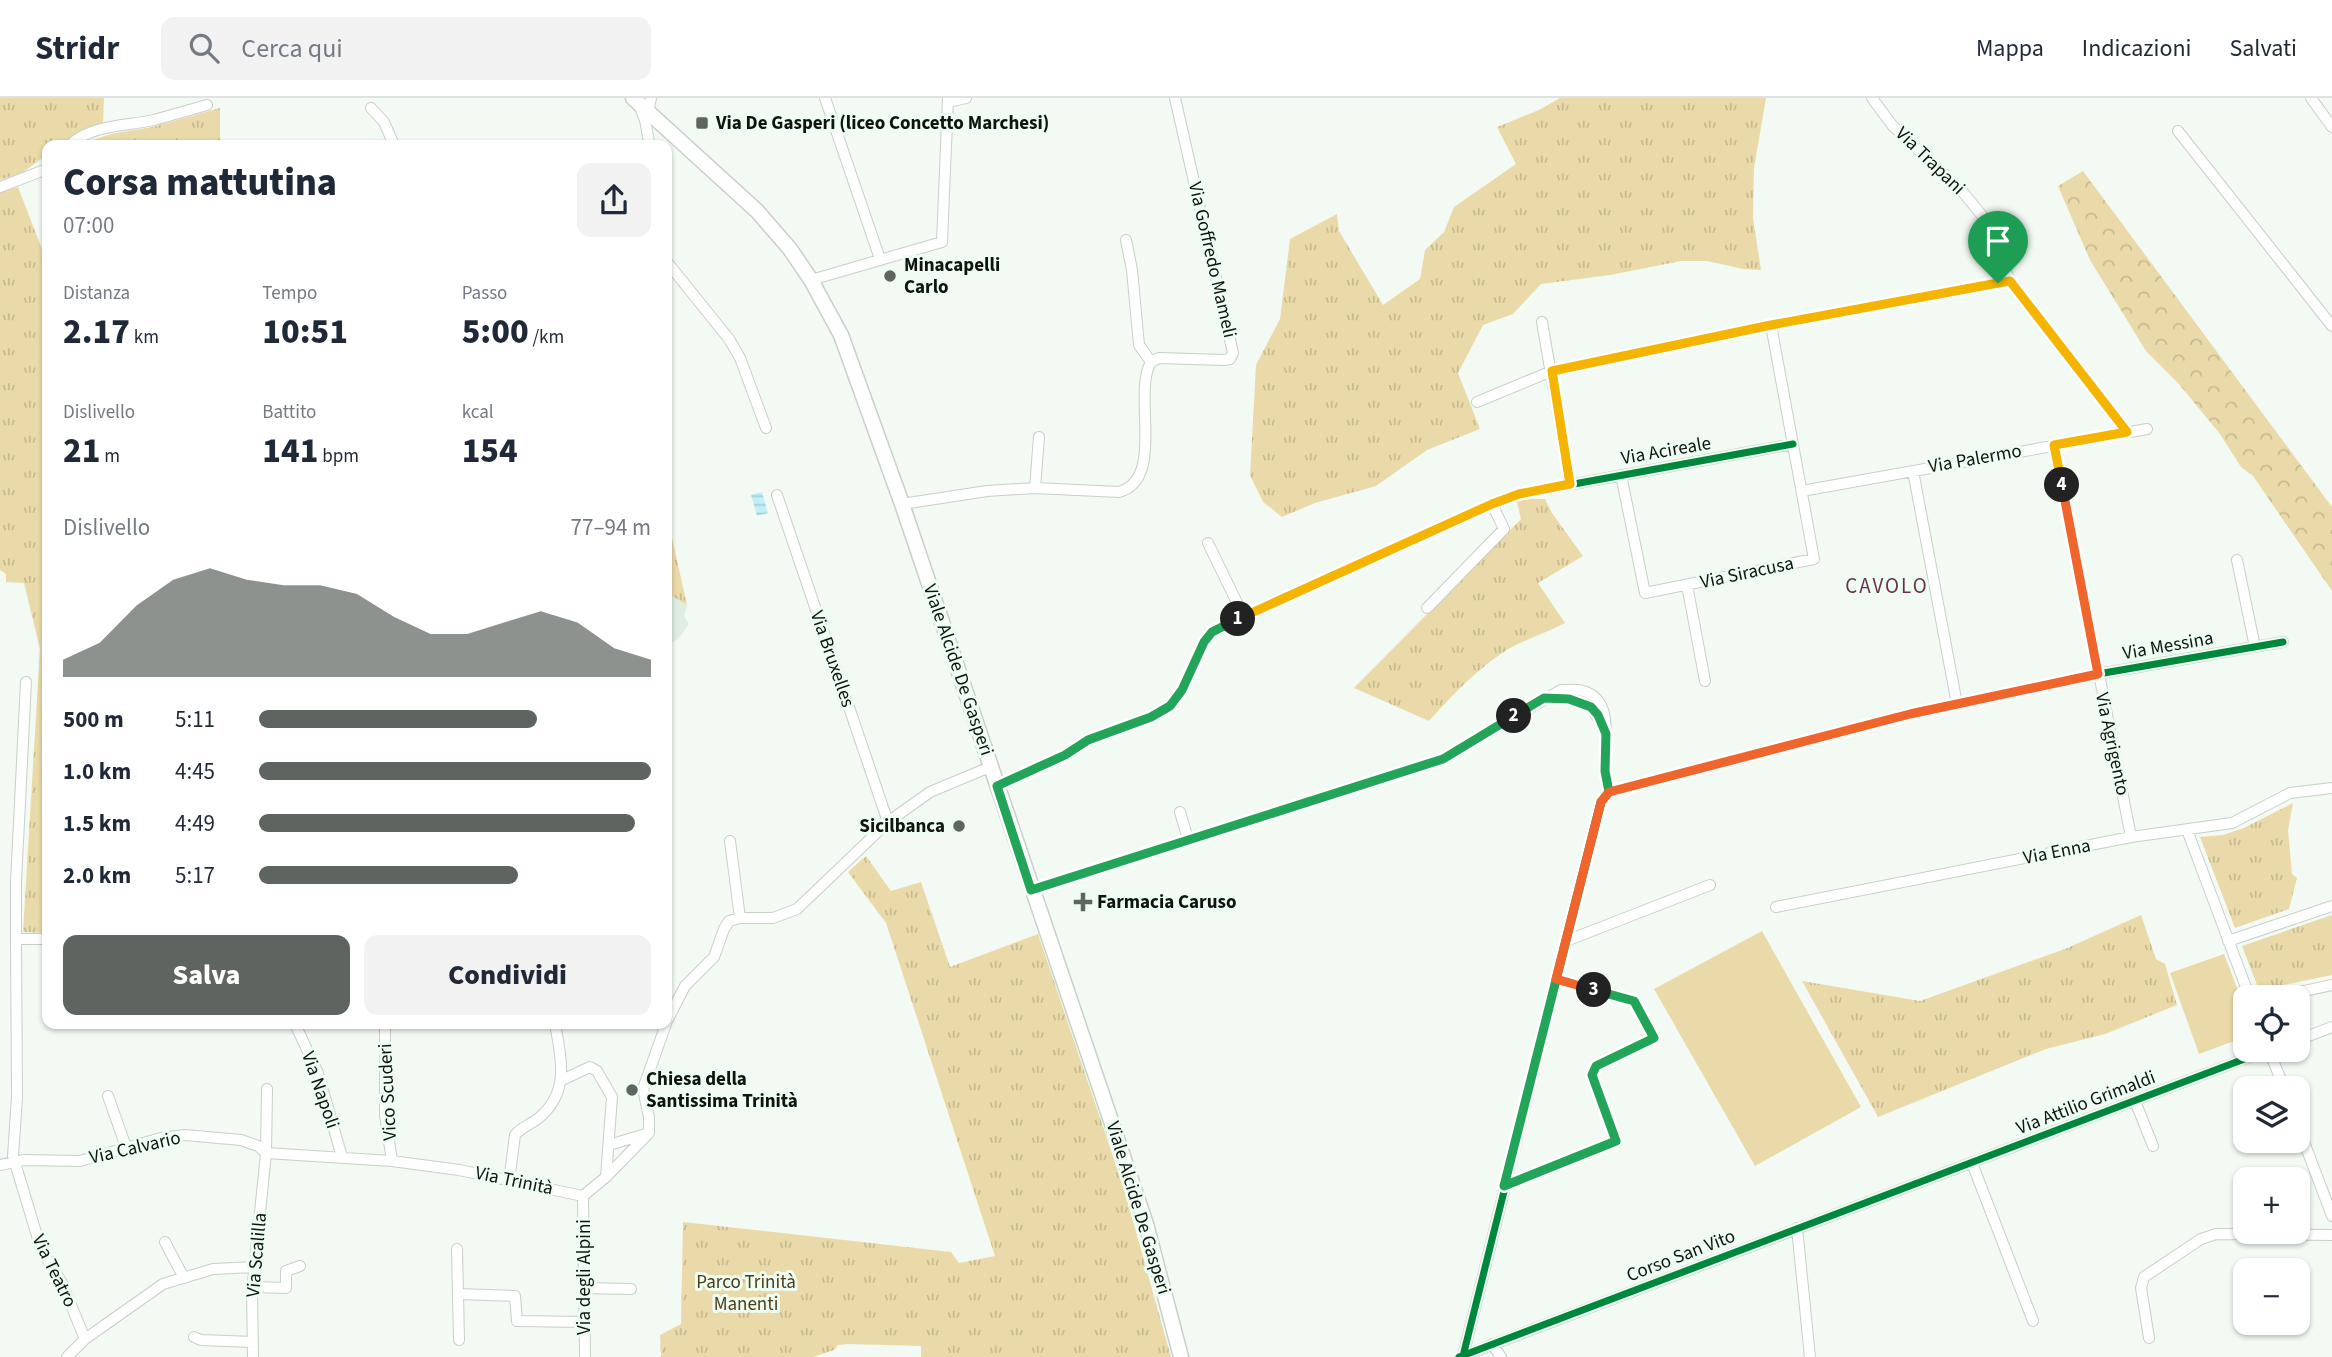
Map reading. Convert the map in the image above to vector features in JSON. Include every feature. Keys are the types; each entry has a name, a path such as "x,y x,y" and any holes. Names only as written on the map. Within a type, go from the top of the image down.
{"main road":[{"name":"Viale Alcide De Gasperi","path":"625,98 646,106 757,211 790,249 835,321 902,504 1146,1224 1181,1357"}],"street":[{"path":"825,98 880,259"},
{"path":"811,280 942,242 948,100 967,98"},
{"name":"Via Goffredo Mameli","path":"1151,362 1159,358 1224,360 1230,359 1233,353 1175,98"},
{"name":"Via Trapani","path":"1872,98 1892,125 1962,191 1984,218 2010,281 2127,432"},
{"path":"2311,98 2332,127"},
{"path":"76,140 101,130 207,105"},
{"path":"646,106 648,140"},
{"path":"646,106 651,132 650,140"},
{"path":"371,108 384,122 392,140"},
{"path":"2178,131 2332,326"},
{"path":"0,187 42,171"},
{"path":"902,504 987,491 1035,488 1119,492 1134,485 1143,462 1147,421 1144,384 1151,362 1139,345 1132,270 1126,240"},
{"path":"672,268 729,339 740,358 766,428"},
{"path":"1477,402 1552,371 1771,325 2010,281"},
{"path":"1542,322 1570,484"},
{"name":"Via Siracusa","path":"1621,475 1645,593 1814,559 1771,325"},
{"name":"Via Palermo","path":"1802,491 2147,429"},
{"path":"1035,488 1039,437"},
{"name":"Via Acireale","path":"997,786 1065,755 1088,740 1151,717 1170,706 1182,690 1204,642 1212,632 1492,504 1519,494 1544,489 1793,444"},
{"name":"Via Agrigento","path":"2054,445 2131,837"},
{"path":"1913,471 1957,704"},
{"name":"Via Bruxelles","path":"777,495 888,822"},
{"path":"1426,608 1504,529 1492,504"},
{"path":"1208,542 1244,617"},
{"path":"2237,561 2255,647"},
{"path":"1687,585 1705,681"},
{"name":"Via Messina","path":"1609,792 1957,704 2098,674 2283,642"},
{"name":"Via Teatro","path":"26,682 16,882 17,1097 12,1153 28,1213 41,1248 62,1283 85,1339"},
{"path":"1031,890 1443,759 1561,690 1583,691 1595,697 1606,717 1605,771 1609,792 1601,802 1461,1356"},
{"path":"672,1011 685,986 714,957 729,921 740,918 773,918 797,909 888,822 930,792 990,767"},
{"name":"Via Enna","path":"1776,908 2131,837 2232,823 2290,793 2332,788"},
{"path":"1180,812 1188,839"},
{"path":"2187,830 2245,985"},
{"path":"730,841 740,918"},
{"path":"1566,940 1710,885"},
{"path":"2228,940 2332,906"},
{"path":"16,939 42,939"},
{"path":"1504,1186 1616,1141 1592,1075 1596,1066 1654,1038 1634,1001 1556,979"},
{"path":"2310,990 2332,985"},
{"path":"2310,1035 2332,1027"},
{"name":"Via Napoli","path":"297,1029 318,1073 342,1157"},
{"name":"Vico Scuderi","path":"384,1029 385,1115 392,1161"},
{"path":"509,1181 515,1135 519,1129 540,1118 547,1110 562,1080 556,1029"},
{"path":"583,1196 606,1177 649,1133 649,1117 643,1088 664,1029"},
{"name":"Via Attilio Grimaldi","path":"1914,1184 2237,1062"},
{"path":"562,1080 590,1067 597,1071 612,1097 606,1177"},
{"name":"Via Scalilla","path":"253,1357 253,1287 266,1153 267,1089"},
{"path":"108,1096 126,1147"},
{"path":"2135,1101 2154,1146"},
{"path":"610,1145 649,1133"},
{"name":"Via Calvario","path":"0,1165 15,1161 80,1161 162,1138 191,1135 241,1140 258,1146 266,1153"},
{"name":"Via Trinità","path":"266,1153 392,1161 459,1170 583,1196"},
{"path":"2308,1153 2332,1216"},
{"path":"1972,1163 2033,1321"},
{"name":"Corso San Vito","path":"1461,1356 1914,1184"},
{"name":"Via degli Alpini","path":"583,1196 584,1357"},
{"path":"1797,1228 1810,1357"},
{"path":"2149,1338 2141,1288 2144,1277 2201,1239 2229,1233 2332,1235"},
{"path":"165,1242 184,1278"},
{"path":"457,1249 459,1339"},
{"path":"253,1287 286,1288 286,1271 300,1266"},
{"path":"67,1357 85,1339 163,1284 213,1269 254,1268"},
{"path":"584,1288 631,1289"},
{"path":"458,1294 515,1296 517,1321 584,1322"},
{"path":"194,1337 201,1340 253,1342"},
{"path":"1492,1344 1501,1357"}],"shaded area":[{"path":"672,596 687,605 684,616 689,624 672,643"}],"green space":[{"path":"0,98 104,98 103,125 68,140 42,140 42,159 23,172 0,180"},
{"path":"1560,98 1766,98 1754,168 1753,218 1761,270 1708,261 1681,261 1610,275 1541,284 1513,314 1483,325 1458,373 1480,429 1427,450 1376,486 1315,503 1282,517 1263,502 1250,475 1256,365 1280,319 1290,239 1337,214 1339,231 1383,305 1420,279 1425,250 1444,232 1454,207 1516,164 1497,127 1539,110"},
{"path":"220,108 220,140 93,140"},
{"path":"2083,171 2332,507 2332,591 2253,476 2241,467 2220,434 2178,383 2146,351 2090,260 2058,186"},
{"path":"18,187 42,249 42,933 23,932 40,649 24,583 6,582 6,574 0,570 0,192"},
{"path":"1523,499 1545,499 1583,556 1538,583 1565,623 1499,655 1467,682 1429,721 1354,688 1521,519 1517,502"},
{"path":"672,538 687,605 672,596"},
{"path":"2293,803 2288,830 2292,874 2297,878 2289,909 2235,928 2200,837 2223,835 2244,828"},
{"name":"Parco Trinità Manenti","path":"866,856 891,891 921,882 950,967 1038,934 1124,1189 1171,1357 921,1357 921,1346 848,1344 838,1345 834,1350 813,1357 661,1357 660,1335 681,1324 683,1222 951,1252 959,1263 995,1256 886,923 848,872"},
{"path":"2141,915 2156,959 2165,964 2177,1005 2105,1034 2046,1049 1878,1117 1802,981 1920,1001 2065,949"},
{"path":"2332,915 2332,975 2283,985 2257,985 2242,946"},
{"path":"1762,931 1861,1107 1755,1166 1654,989"},
{"path":"2224,954 2236,985 2233,985 2233,1041 2199,1054 2170,973"}],"water":[{"path":"762,492 768,513 757,516 751,495"}],"cycle path":[{"path":"997,786 1065,755 1088,740 1151,717 1170,706 1183,690 1204,642 1212,632 1492,504 1519,494 1793,444"},
{"path":"1463,1356 1601,802 1610,792 1910,714 2098,674 2283,642"},
{"path":"1459,1357 2236,1062"}],"place":[{"name":"Via De Gasperi (liceo Concetto Marchesi)","path":"702,123"},
{"name":"Minacapelli Carlo","path":"890,276"},
{"name":"Sicilbanca","path":"959,826"},
{"name":"Farmacia Caruso","path":"1083,902"},
{"name":"Chiesa della Santissima Trinità","path":"632,1090"}],"district":[{"name":"CAVOLO","path":"1887,586"}],"route":[{"path":"1998,283 1771,325 1552,371 1570,484 1519,494 1492,504 1212,632 1204,642 1182,690 1170,706 1151,717 1088,740 1065,755 997,786 1031,890 1443,759 1544,698 1580,702 1591,707 1598,715 1606,734 1605,771 1609,792 1601,802 1566,940 1522,1117 1504,1186 1616,1141 1592,1075 1596,1066 1654,1038 1634,1001 1556,979 1601,802 1609,792 1910,714 2098,674 2054,445 2127,432 2010,281 1998,283"}]}
